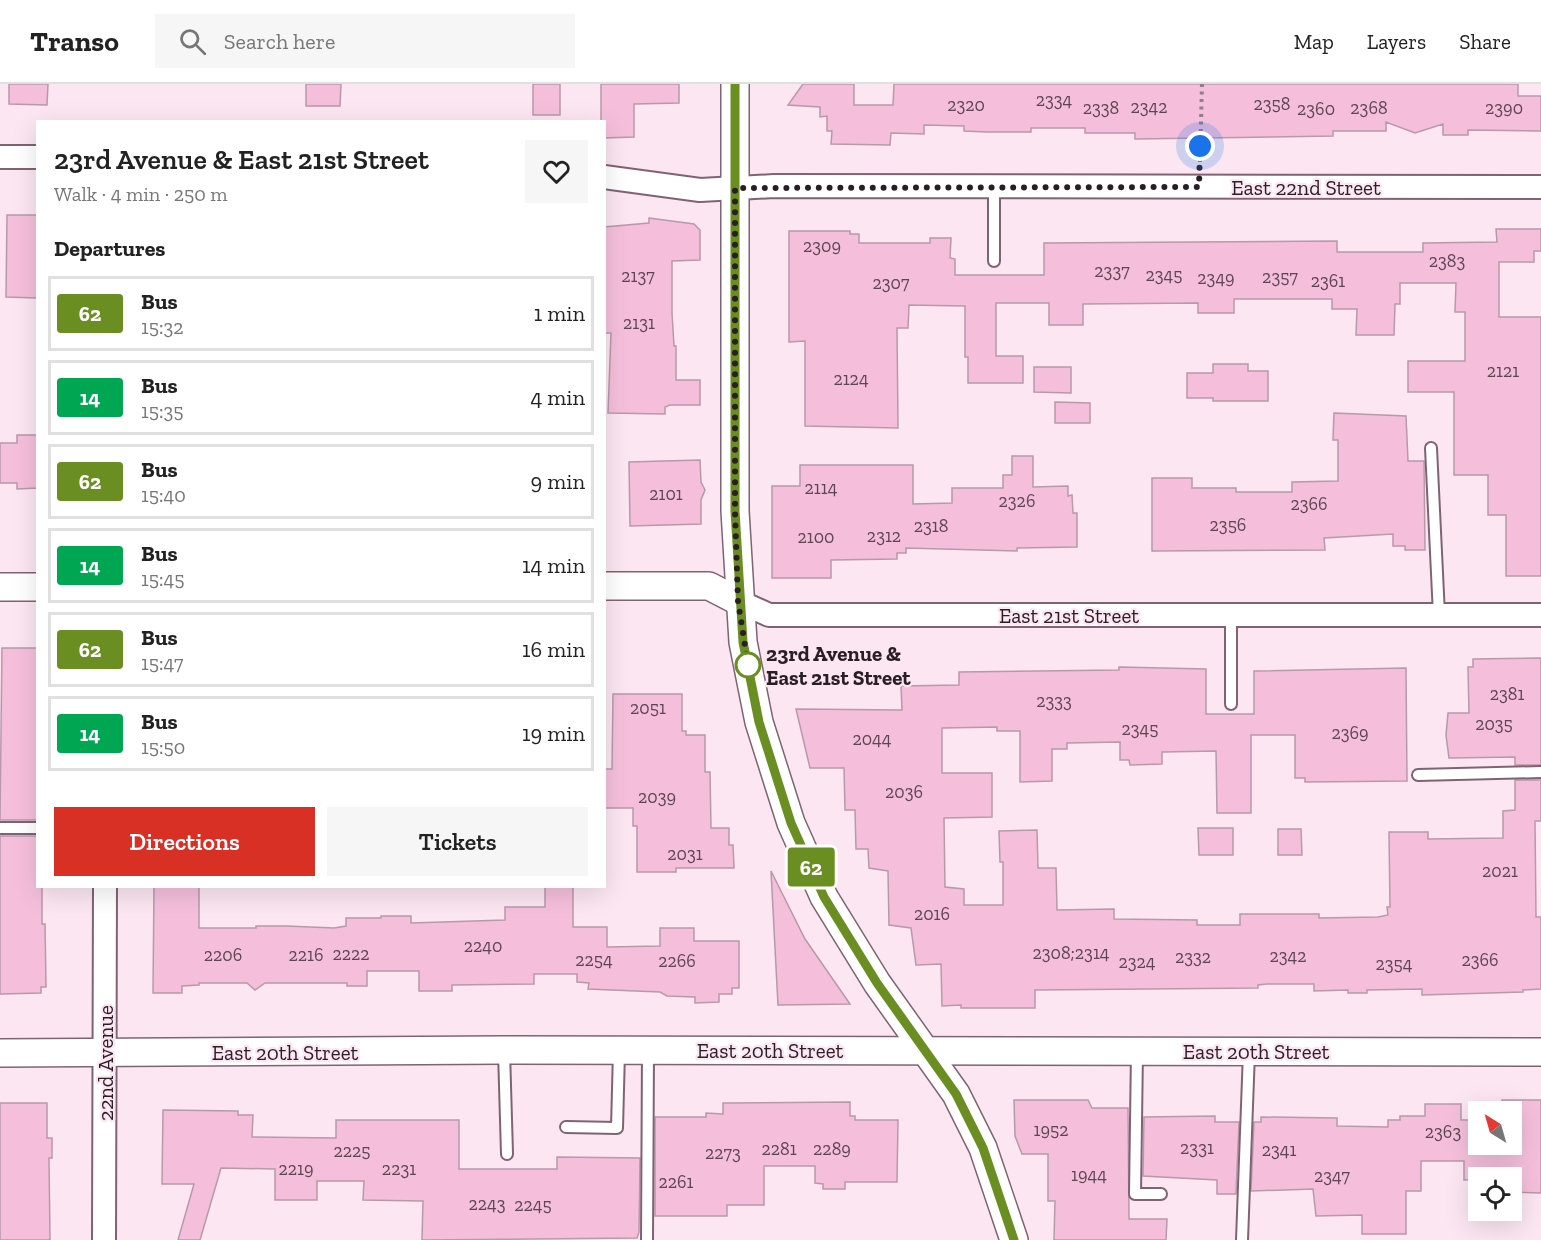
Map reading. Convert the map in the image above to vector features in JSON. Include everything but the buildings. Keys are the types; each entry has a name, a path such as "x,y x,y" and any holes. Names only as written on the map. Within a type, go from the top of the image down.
{"street":[{"path":"735,84 735,511 738,601 743,642 759,722 791,823 824,897 877,983 927,1050 956,1094 983,1148 1014,1240"},
{"path":"0,157 36,157"},
{"name":"East 22nd Street","path":"606,177 700,190 994,186 1541,187"},
{"name":"East 21st Street","path":"606,586 709,586 769,615 1541,615"},
{"path":"0,587 36,587"},
{"name":"22nd Avenue","path":"104,1240 105,888"},
{"name":"East 20th Street","path":"0,1053 504,1050 1541,1052"}],"lane":[{"path":"994,186 994,261"},
{"path":"1431,448 1439,615"},
{"path":"1231,704 1232,615"},
{"path":"1418,775 1541,772"},
{"path":"0,828 36,828"},
{"path":"504,1050 507,1154"},
{"path":"566,1127 617,1128 619,1050"},
{"path":"647,1240 648,1050"},
{"path":"1137,1051 1135,1194 1161,1194"},
{"path":"1242,1240 1250,1051"}],"path":[{"path":"1199,187 1202,84"}],"bus line":[{"name":"62","path":"735,84 735,511 738,601 743,642 759,722 791,823 824,897 877,983 927,1050 956,1094 983,1148 1006,1210 1014,1240"}],"place":[{"name":"23rd Avenue & East 21st Street","path":"748,665"}],"route":[{"path":"748,665 738,601 735,511 735,188 774,186 1199,187 1200,146"}]}
